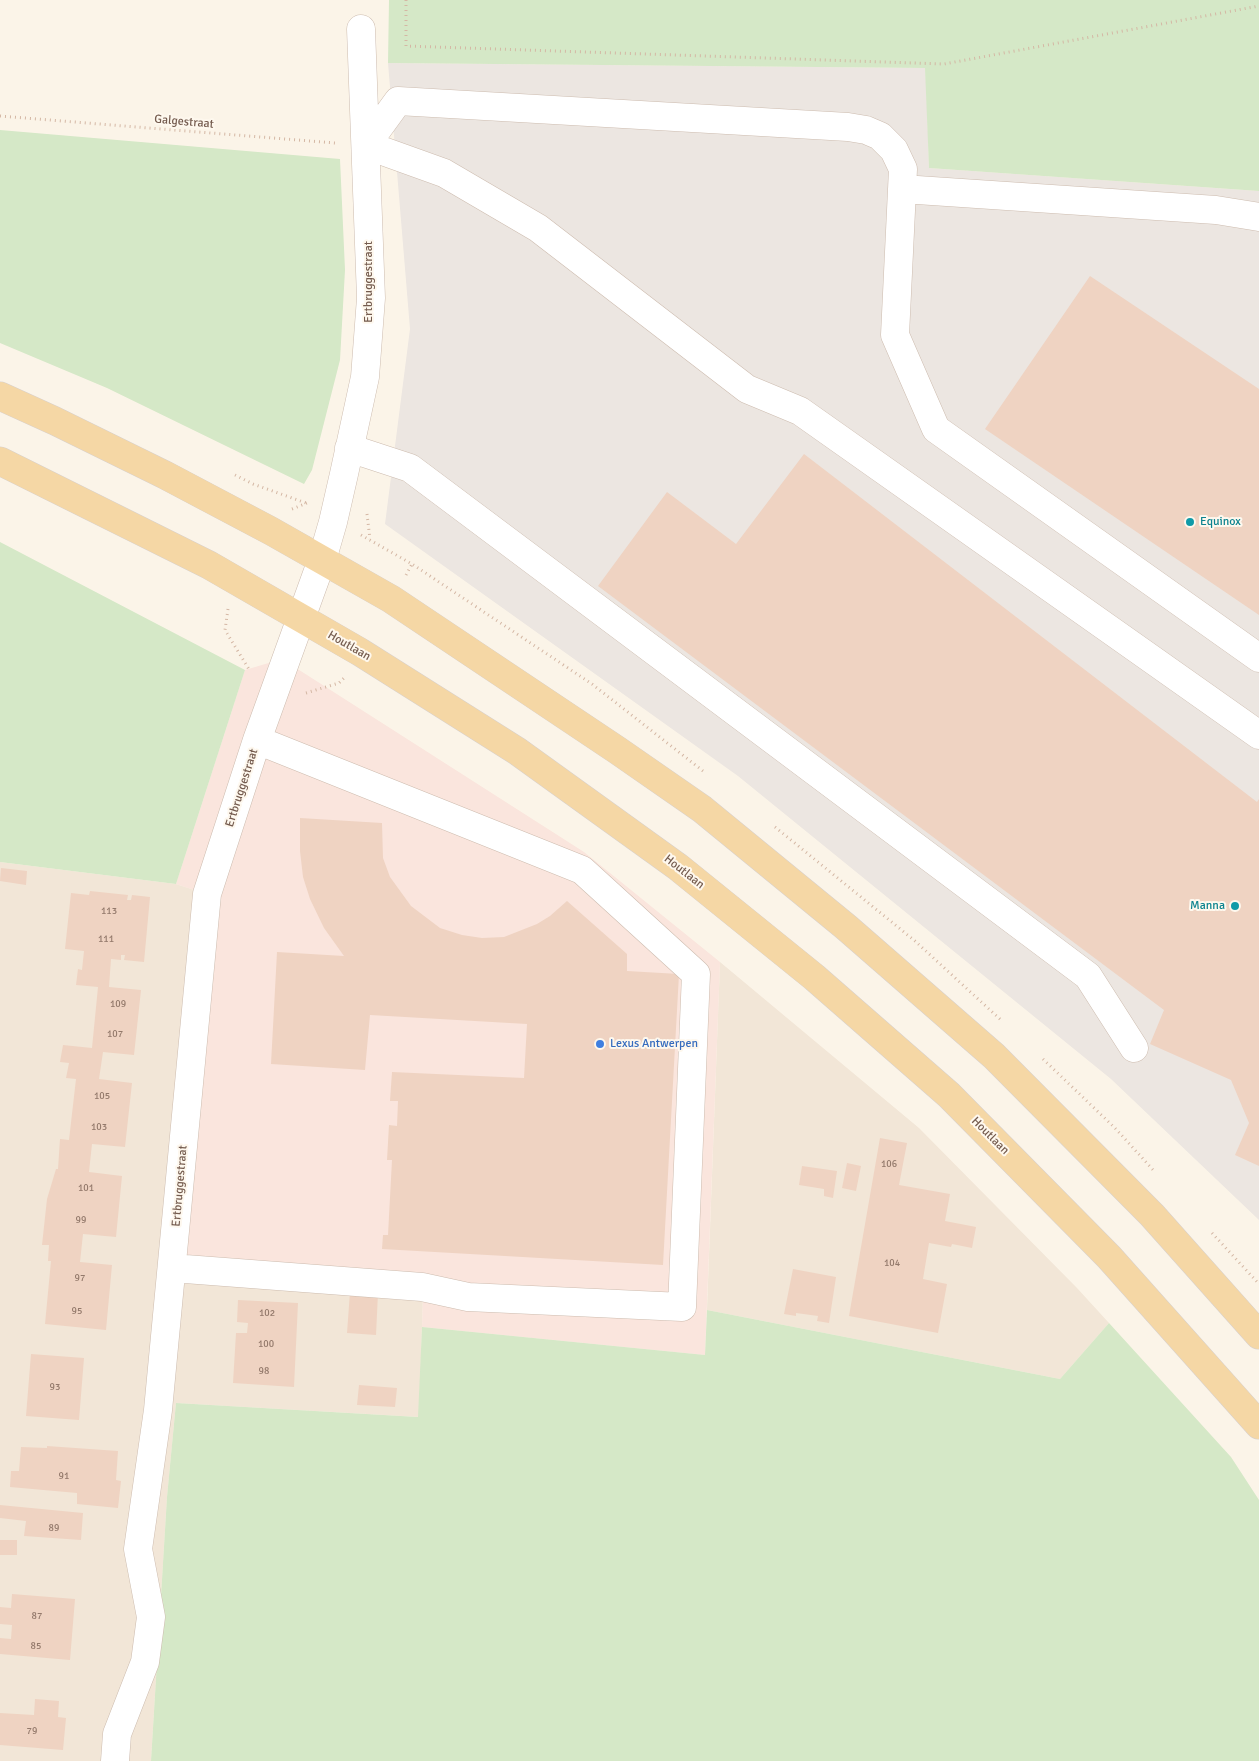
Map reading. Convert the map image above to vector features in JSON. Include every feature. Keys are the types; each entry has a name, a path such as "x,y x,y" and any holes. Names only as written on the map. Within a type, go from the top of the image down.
{"main road":[{"path":"0,396 165,475 271,531 391,599 702,809 846,926 994,1056 1152,1215 1259,1335"},
{"name":"Houtlaan","path":"0,462 209,565 360,652 517,751 678,867 814,977 956,1102 1109,1257 1259,1425"}],"street":[{"name":"Ertbruggestraat","path":"115,1761 117,1734 145,1662 151,1617 138,1550 158,1410 207,894 258,740 322,560 333,522 364,376 371,298 360,29"},
{"path":"1259,658 936,429 895,335 902,169 894,150 880,136 866,130 848,128 398,101 366,145 444,172 538,228 747,388 800,411 1259,735"},
{"path":"902,189 1216,210 1259,217"},
{"path":"349,448 410,468 1088,976 1134,1048"},
{"path":"172,1268 422,1287 468,1297 682,1307 696,974 582,870 258,740"}],"path":[{"path":"406,0 406,46 944,64 1259,6"},
{"name":"Galgestraat","path":"0,116 366,145"}],"shaded area":[{"path":"388,63 926,68 929,168 1259,191 1259,1220 1111,1079 738,776 385,524 410,329"},
{"path":"282,659 584,852 720,962 705,1355 422,1327 423,1297 171,1277 206,894 176,884 245,670"},
{"path":"0,862 176,884 207,894 423,1296 419,1417 176,1403 167,1497 151,1761 0,1761"},
{"path":"720,962 919,1128 1077,1288 1109,1323 1060,1379 707,1310"}],"green space":[{"path":"389,0 1259,0 1259,191 929,168 925,68 388,63"},
{"path":"0,130 340,159 345,270 340,360 312,470 304,484 107,388 0,343"},
{"path":"0,542 245,670 176,884 0,862"},
{"path":"707,1310 1060,1379 1109,1323 1231,1457 1259,1500 1259,1761 151,1761 167,1497 176,1403 418,1417 422,1327 705,1355"}],"building":[{"name":"Equinox","path":"1090,276 1259,389 1259,615 985,429"},
{"path":"804,454 1257,802 1259,799 1259,1166 1235,1155 1249,1123 1231,1080 1150,1044 1164,1010 598,586 667,492 736,544"},
{"name":"Lexus Antwerpen","path":"300,818 382,823 383,858 390,877 411,906 440,928 462,935 482,938 504,937 537,924 550,916 567,901 627,954 627,971 679,974 663,1265 382,1249 383,1235 388,1235 392,1160 387,1160 389,1125 397,1126 398,1101 390,1101 392,1072 524,1078 527,1024 370,1015 365,1070 271,1064 277,952 344,956 324,928 310,899 303,877 300,851"},
{"path":"1,868 27,871 26,885 0,881"},
{"path":"90,891 128,895 127,900 131,900 132,895 150,897 144,962 124,960 125,955 121,955 121,960 111,959 109,987 141,990 134,1055 103,1052 99,1079 132,1083 125,1147 92,1144 89,1172 122,1176 116,1237 83,1234 80,1262 112,1265 106,1330 45,1324 51,1261 48,1261 49,1245 42,1245 47,1199 56,1169 58,1169 60,1139 69,1140 76,1079 66,1078 69,1063 60,1062 63,1045 92,1048 98,987 76,985 78,969 82,970 84,951 65,949 71,893 89,895"},
{"path":"880,1138 907,1143 899,1185 950,1194 945,1221 976,1227 972,1248 952,1244 951,1247 929,1243 923,1279 947,1284 938,1333 849,1316"},
{"path":"847,1163 861,1166 856,1191 842,1188"},
{"path":"802,1166 837,1171 833,1198 824,1196 824,1189 799,1185"},
{"path":"793,1269 836,1277 829,1323 817,1321 818,1316 796,1313 796,1316 784,1314"},
{"path":"350,1292 378,1293 376,1335 347,1333"},
{"path":"238,1300 298,1303 294,1387 233,1383 236,1333 247,1333 248,1323 237,1322"},
{"path":"31,1354 84,1358 79,1420 26,1416"},
{"path":"359,1385 397,1388 395,1407 357,1405"},
{"path":"47,1446 118,1451 116,1480 121,1481 118,1508 77,1504 77,1493 10,1487 11,1471 19,1471 21,1447 47,1448"},
{"path":"0,1505 83,1513 81,1540 24,1536 26,1521 0,1518"},
{"path":"0,1540 17,1540 17,1555 0,1555"},
{"path":"12,1594 75,1599 70,1660 0,1654 0,1638 11,1639 12,1625 0,1624 0,1607 11,1608"},
{"path":"35,1699 59,1701 58,1717 66,1718 63,1750 0,1745 0,1713 34,1715"}],"place":[{"name":"Equinox","path":"1190,522"},
{"name":"Manna","path":"1235,906"},
{"name":"Lexus Antwerpen","path":"600,1044"}]}
